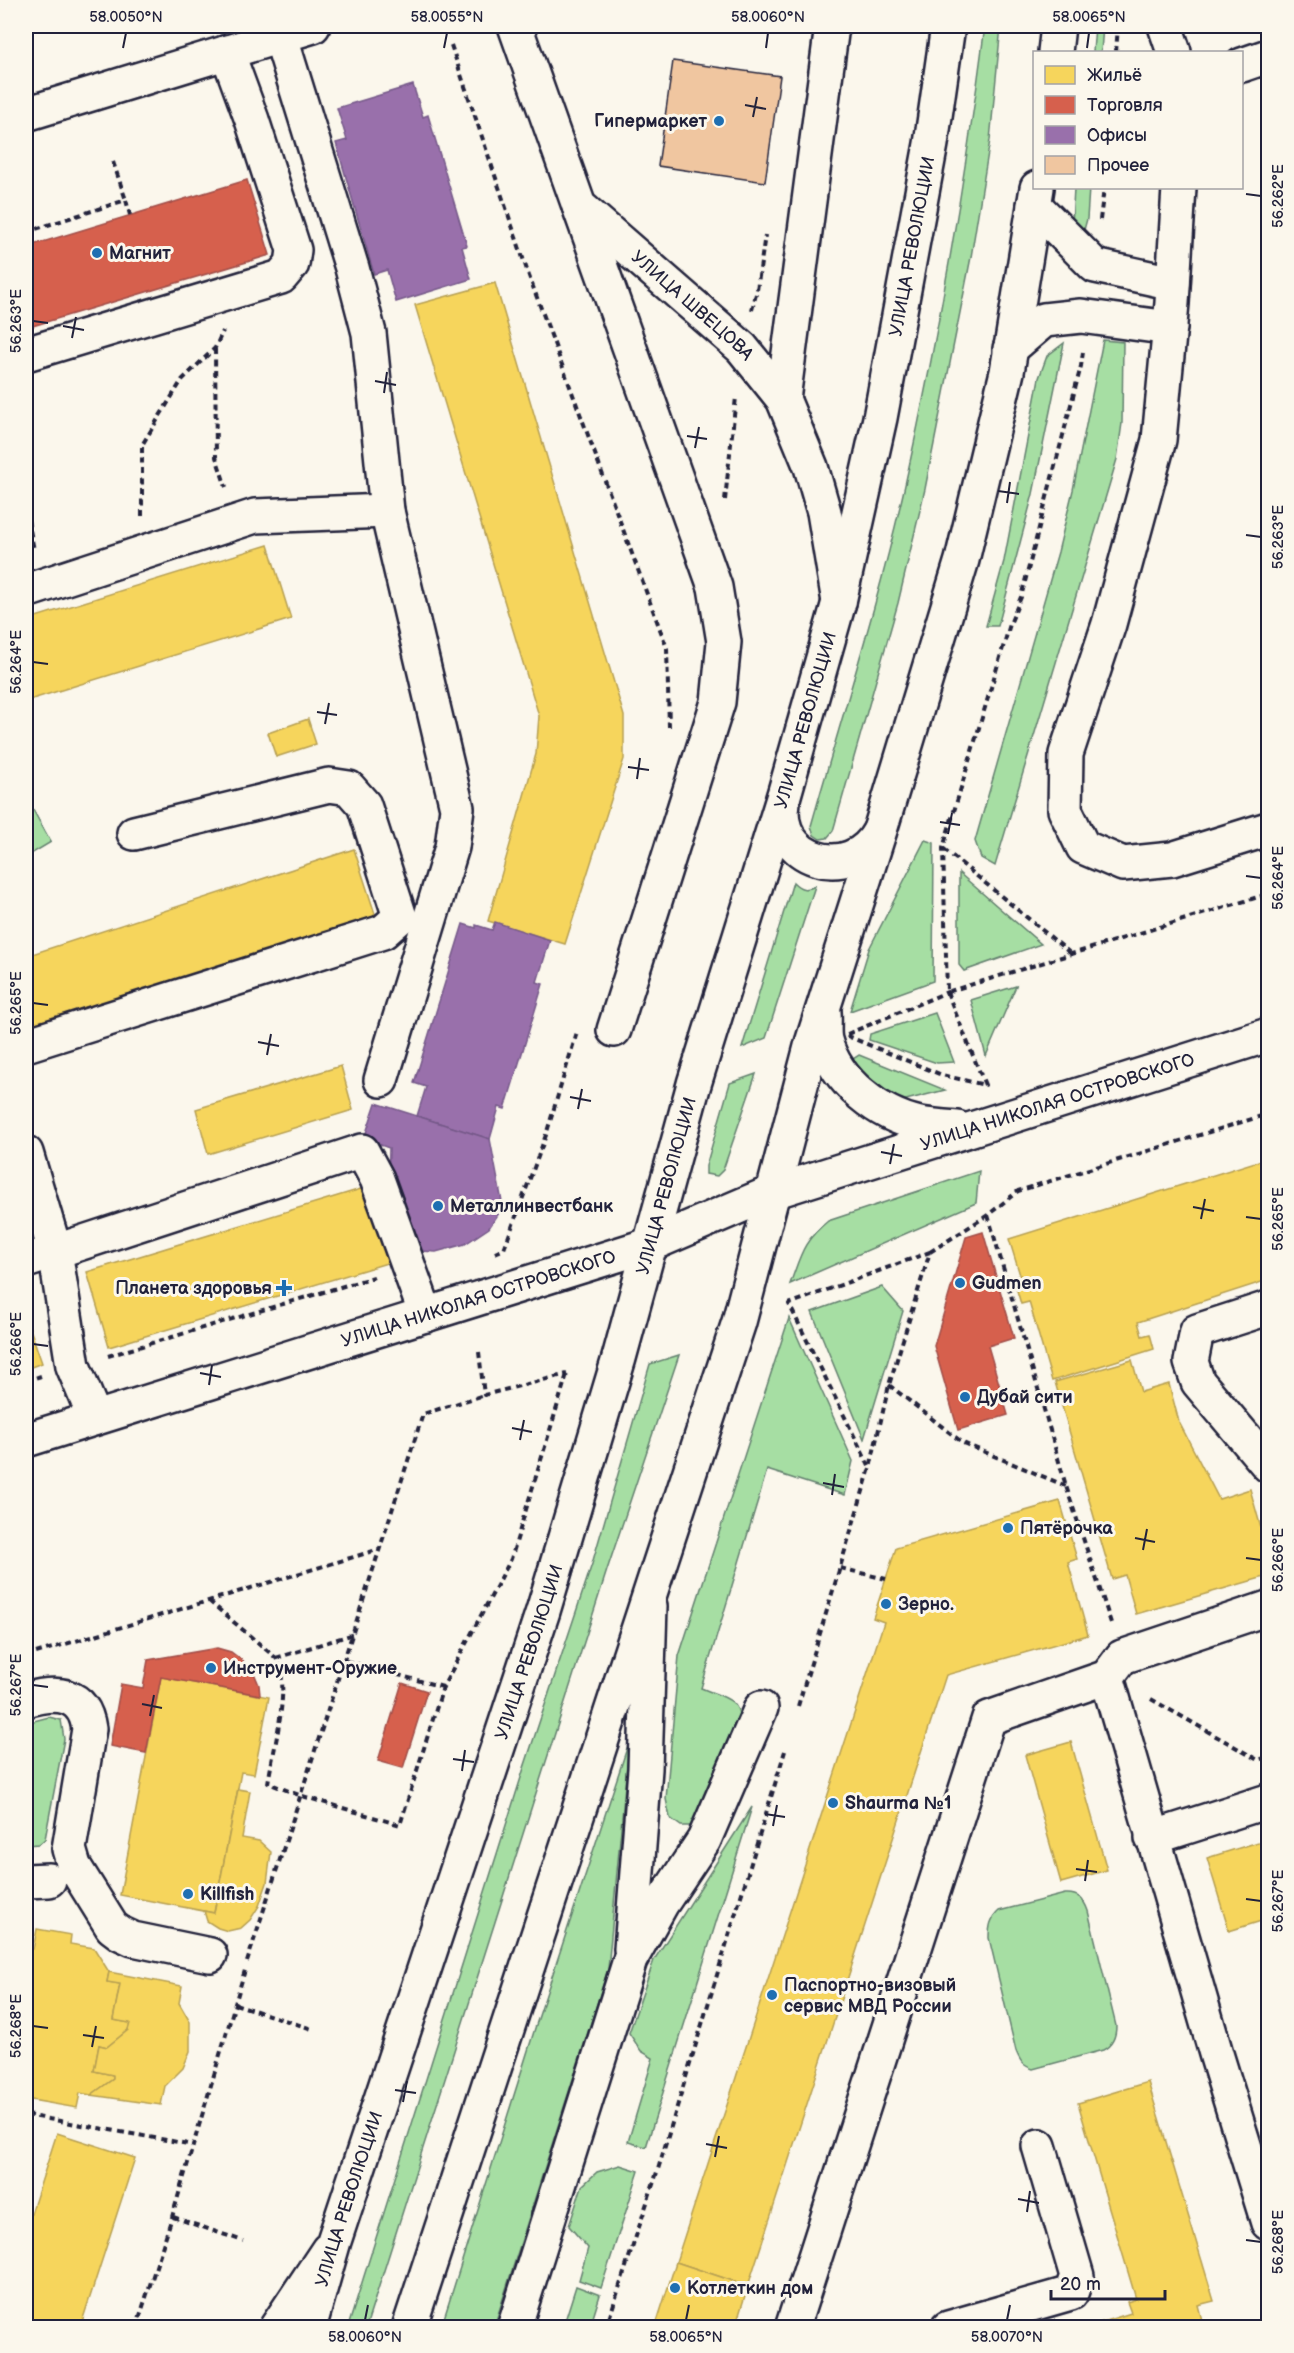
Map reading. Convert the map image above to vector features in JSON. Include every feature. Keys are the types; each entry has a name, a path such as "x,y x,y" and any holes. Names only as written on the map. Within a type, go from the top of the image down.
{"main road":[{"path":"26,114 313,26"},
{"name":"УЛИЦА ШВЕЦОВА","path":"515,26 579,206 742,348 783,399 811,467 824,512 839,603"},
{"path":"783,399 832,26"},
{"name":"УЛИЦА РЕВОЛЮЦИИ","path":"309,2328 334,2241 543,1611 620,1358 694,1084 784,795 839,603 880,418 931,144 948,26"},
{"path":"1055,51 1058,26"},
{"path":"1165,26 1174,51"},
{"path":"1187,51 1188,26"},
{"path":"280,35 352,268 369,333 387,511 457,808 452,847 443,880 381,1080"},
{"path":"26,354 281,277 292,264 294,250 252,120 227,52"},
{"path":"1243,65 1269,56"},
{"path":"1179,189 1170,328 1159,440 1109,624 1066,754 1065,810 1083,847 1123,864 1173,859 1269,829"},
{"path":"1035,196 1095,266 1173,283"},
{"path":"409,2328 740,1322 812,1043 963,560 1007,372 1035,196"},
{"path":"579,206 715,587 724,642 718,702 614,1030"},
{"path":"1010,349 1044,320 1081,315 1170,328"},
{"path":"26,591 255,516 387,511"},
{"path":"26,1045 383,932 400,917 364,805 349,788 328,785 134,833"},
{"path":"784,795 782,811 784,826 797,846 816,860 832,862 848,860 868,847 881,827"},
{"path":"824,1005 825,1040 839,1069 855,1089 883,1110 918,1123 965,1130"},
{"name":"УЛИЦА НИКОЛАЯ ОСТРОВСКОГО","path":"26,1440 649,1245 773,1192 1269,1035"},
{"path":"40,1256 362,1151 377,1179 426,1315"},
{"path":"26,1153 40,1256 73,1366 95,1418"},
{"path":"1269,1308 1197,1331 1191,1362 1198,1382 1269,1465"},
{"path":"630,1960 645,1769 650,1594"},
{"path":"792,2328 989,1718 1107,1677 1122,1656 1269,1608"},
{"path":"1107,1677 1152,1838 1269,2223"},
{"path":"26,1700 44,1694 63,1696 79,1703 87,1715 89,1729 69,1849 74,1866 112,1927 133,1939 210,1955"},
{"path":"514,2328 630,1960 662,1903 704,1840 761,1708"},
{"path":"1152,1838 1269,1801"},
{"path":"948,2328 1071,2293 1077,2276 1040,2146"},
{"path":"276,2328 334,2241"}],"path":[{"path":"1116,51 1118,26"},
{"path":"451,45 529,276 668,648 670,724 667,736"},
{"path":"113,162 130,215"},
{"path":"1095,266 1104,189"},
{"path":"26,232 126,200"},
{"path":"141,553 142,445 182,380 215,348 242,289"},
{"path":"1087,317 1081,366 1021,597 1010,624 943,848 947,992 985,1085 942,1075 845,1035 947,992 1269,894"},
{"path":"215,348 216,457 237,522"},
{"path":"943,848 1070,954"},
{"path":"485,1257 504,1249 546,1135 580,1021"},
{"path":"870,1468 789,1304 930,1252 988,1215 1018,1191 1269,1114"},
{"path":"988,1215 1004,1270"},
{"path":"795,1716 870,1468 889,1385 930,1252"},
{"path":"26,1381 409,1267"},
{"path":"479,1352 484,1395"},
{"path":"136,2328 172,2217 299,1796 346,1661 423,1414 484,1395 567,1374 511,1559 443,1687 400,1825 299,1796 268,1784 284,1687 282,1668 276,1658 209,1600"},
{"path":"889,1385 963,1443 1066,1486"},
{"path":"26,1656 381,1549"},
{"path":"840,1568 886,1579"},
{"path":"276,1658 354,1634"},
{"path":"346,1661 443,1687"},
{"path":"1147,1697 1258,1760 1269,1757"},
{"path":"606,2328 659,2166 785,1750"},
{"path":"235,2004 312,2029"},
{"path":"26,2127 28,2116 194,2145"},
{"path":"172,2217 243,2241"}],"green space":[{"path":"985,26 1001,26 990,140 971,257 925,489 898,603 833,831 827,838 820,839 814,835 811,826 884,571 929,371 960,199"},
{"path":"1095,26 1103,26 1101,51 1093,51"},
{"path":"1074,189 1089,189 1087,219 1081,241 1072,225"},
{"path":"1103,340 1123,342 1122,423 1117,459 995,866 981,858 975,841 1058,552"},
{"path":"1064,343 1033,494 998,626 986,626 1004,561 1039,378 1047,356"},
{"path":"28,801 51,842 26,857 26,802"},
{"path":"925,840 934,843 933,981 850,1011 869,949"},
{"path":"959,873 1041,944 964,971 959,965"},
{"path":"793,882 803,888 815,886 766,1038 742,1048"},
{"path":"1016,986 986,1056 971,1000"},
{"path":"935,1013 954,1062 937,1063 869,1040 870,1034"},
{"path":"859,1055 945,1090 902,1101 889,1098 848,1062"},
{"path":"756,1074 723,1170 717,1176 706,1174 706,1166 730,1083"},
{"path":"979,1171 976,1203 790,1284 807,1243 828,1221"},
{"path":"882,1287 903,1311 864,1439 812,1312"},
{"path":"789,1318 853,1461 845,1495 767,1470 701,1688 733,1703 739,1715 739,1724 696,1826 681,1826 670,1818 666,1799 679,1656"},
{"path":"679,1355 607,1570 366,2327 348,2327 524,1768 592,1564 650,1364"},
{"path":"49,1717 61,1720 64,1739 45,1839 39,1844 26,1845 26,1723"},
{"path":"629,1742 608,1969 494,2327 441,2328 536,2025"},
{"path":"752,1807 646,2147 628,2142 653,2058 641,2051 629,2033 654,1960"},
{"path":"1065,1894 1080,1898 1088,1911 1116,2026 1115,2034 1112,2043 1103,2050 1033,2069 1022,2063 1016,2051 989,1938 990,1927 999,1911"},
{"path":"620,2165 639,2171 601,2288 579,2280 588,2248 569,2226 582,2186 597,2172"},
{"path":"576,2286 600,2295 590,2327 563,2327"}],"building: Жильё":[{"path":"495,283 624,716 624,759 565,944 488,921 536,754 539,716 415,305"},
{"path":"268,545 291,619 26,701 26,620"},
{"path":"308,719 316,744 276,757 268,733"},
{"path":"354,849 376,917 26,1031 26,956"},
{"path":"341,1066 353,1110 208,1154 196,1109"},
{"path":"1268,1158 1268,1280 1138,1322 1142,1336 1150,1334 1154,1349 1052,1381 1029,1302 1021,1304 1013,1277 1020,1275 1009,1239"},
{"path":"374,1185 397,1260 109,1347 87,1272"},
{"path":"26,1317 42,1363 26,1369"},
{"path":"1132,1360 1141,1392 1169,1384 1179,1422 1219,1499 1250,1489 1268,1553 1268,1576 1136,1614 1125,1575 1112,1579 1055,1382"},
{"path":"1060,1501 1077,1559 1068,1562 1088,1635 946,1675 748,2286 676,2262 884,1622 873,1618 896,1548"},
{"path":"161,1677 269,1697 254,1774 241,1772 214,1913 120,1895"},
{"path":"1071,1742 1107,1870 1061,1883 1025,1755"},
{"path":"238,1789 250,1791 242,1838 259,1841 271,1852 267,1883 259,1906 250,1920 241,1928 228,1931 207,1921 204,1911 214,1913"},
{"path":"1268,1839 1268,1919 1229,1931 1207,1858"},
{"path":"37,1929 71,1935 70,1944 94,1948 109,1972 107,1982 120,1984 113,2020 130,2023 128,2030 107,2047 99,2045 94,2071 113,2075 113,2079 91,2095 80,2093 77,2108 26,2099 26,1947 33,1949"},
{"path":"109,1972 182,1986 179,2003 190,2022 190,2051 183,2068 165,2086 161,2105 91,2095 113,2079 113,2075 94,2071 99,2045 107,2047 128,2030 130,2023 113,2020 120,1984 107,1982"},
{"path":"1148,2082 1214,2301 1198,2305 1204,2328 1083,2328 1131,2313 1127,2302 1136,2299 1078,2103"},
{"path":"57,2133 135,2158 80,2328 26,2328 26,2229"},
{"path":"676,2262 748,2286 735,2328 655,2328"}],"building: Торговля":[{"path":"247,180 270,255 26,328 26,247"},
{"path":"983,1232 1014,1338 988,1346 1008,1415 958,1430 934,1346 966,1237"},
{"path":"217,1648 231,1652 254,1673 260,1695 161,1677 146,1753 110,1746 121,1684 143,1688 148,1660"},
{"path":"402,1683 427,1691 403,1768 378,1761"}],"building: Офисы":[{"path":"413,85 423,117 428,115 467,246 462,247 471,279 396,302 387,270 374,274 336,143 347,140 337,108"},
{"path":"495,922 550,940 537,982 543,984 505,1109 499,1107 490,1139 417,1116 426,1087 414,1083 463,924 492,930"},
{"path":"376,1103 490,1139 503,1207 489,1228 465,1244 436,1252 406,1250 388,1199 389,1148 364,1139"}],"building: Прочее":[{"name":"Гипермаркет","path":"673,61 780,76 765,182 658,166"}],"place":[{"name":"Гипермаркет","path":"719,121"},
{"name":"Магнит","path":"97,253"},
{"name":"Металлинвестбанк","path":"438,1206"},
{"name":"Gudmen","path":"960,1283"},
{"name":"Планета здоровья","path":"284,1288"},
{"name":"Дубай сити","path":"965,1397"},
{"name":"Пятёрочка","path":"1008,1528"},
{"name":"Зерно.","path":"886,1604"},
{"name":"Инструмент-Оружие","path":"211,1668"},
{"name":"Shaurma №1","path":"833,1803"},
{"name":"Killfish","path":"188,1894"},
{"name":"Паспортно-визовый сервис МВД России","path":"772,1995"},
{"name":"Котлеткин дом","path":"675,2288"}]}
